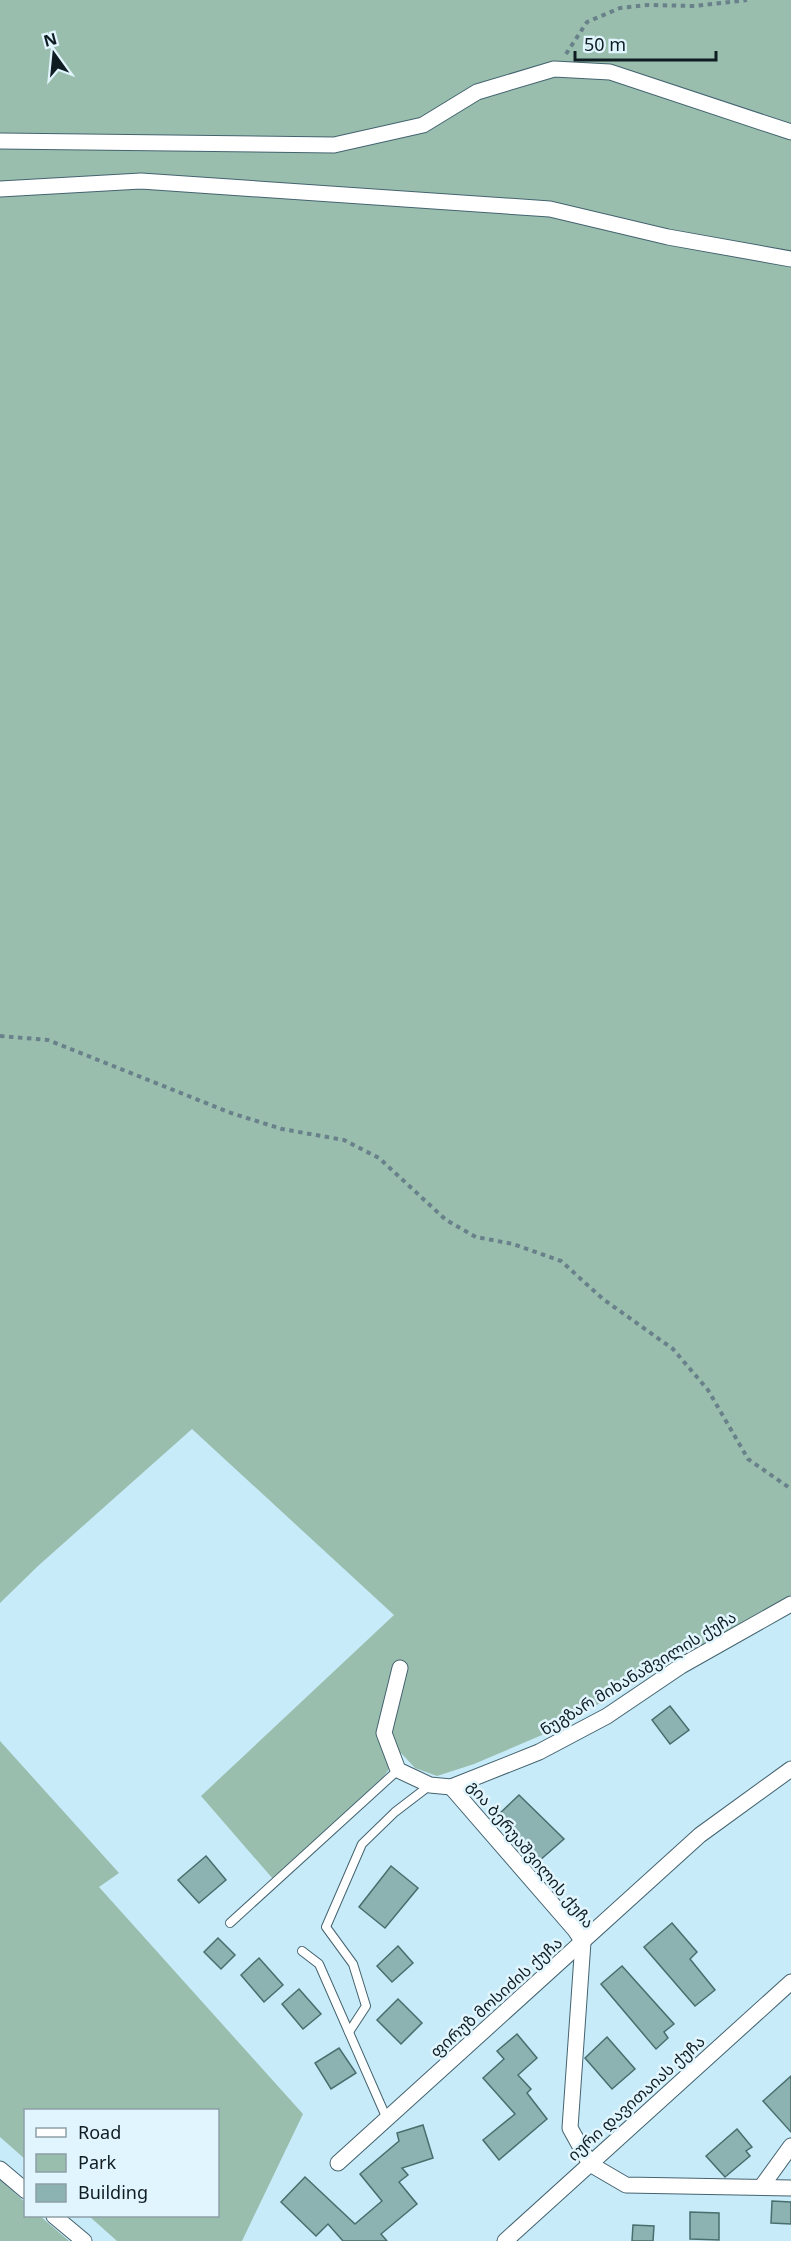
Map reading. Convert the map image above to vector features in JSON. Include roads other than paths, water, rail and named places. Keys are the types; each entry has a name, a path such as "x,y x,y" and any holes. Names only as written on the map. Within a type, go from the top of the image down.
{"street":[{"path":"0,141 334,145 423,125 477,92 554,69 610,72 791,132"},
{"path":"0,189 141,181 550,209 669,237 791,259"},
{"name":"ნუგზარ მიხანაშვილის ქუჩა","path":"398,1770 430,1785 451,1787 539,1752 607,1716 681,1666 791,1604"},
{"path":"398,1770 384,1733 400,1668"},
{"name":"ფირუზ მოსიძის ქუჩა","path":"338,2163 700,1835 791,1769"},
{"name":"გია ბერუაშვილის ქუჩა","path":"451,1787 584,1942 570,2128 590,2164"},
{"name":"იური დავითაიას ქუჩა","path":"507,2241 791,1982"},
{"path":"762,2186 791,2145"},
{"path":"590,2164 626,2185 791,2188"},
{"path":"0,2169 24,2189"},
{"path":"55,2217 84,2241"}],"lane":[{"path":"230,1923 398,1770"},
{"path":"349,2032 366,2006 353,1964 326,1927 363,1844 395,1812 430,1785"},
{"path":"302,1950 320,1964 387,2120"}]}
